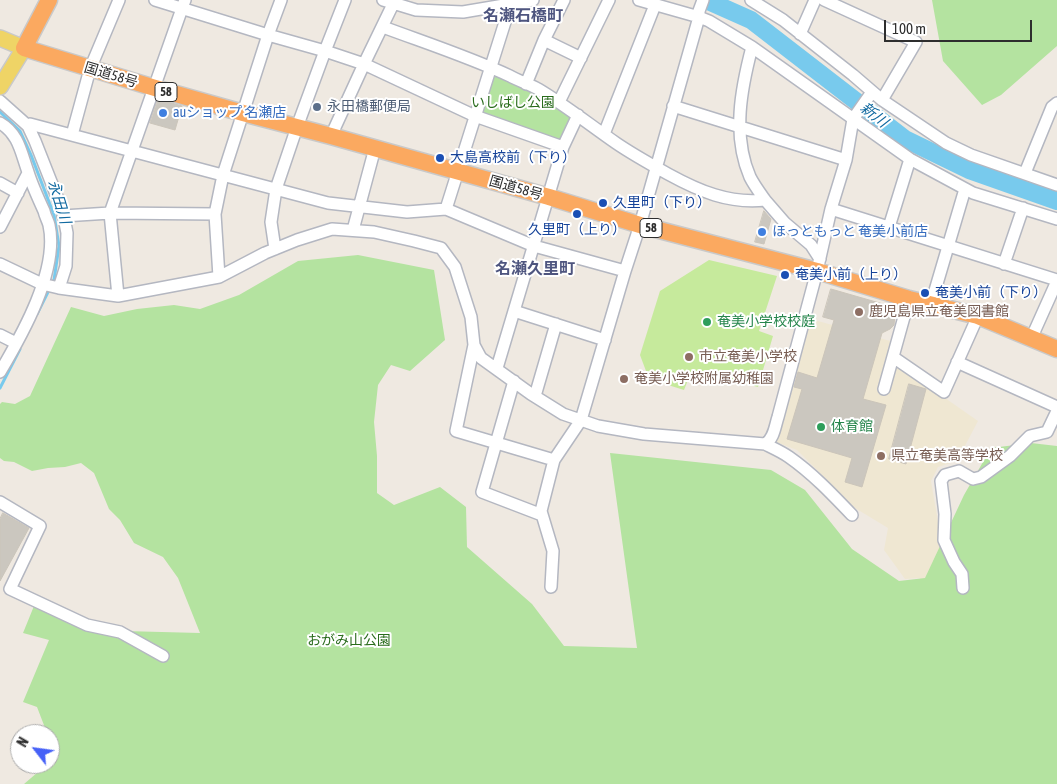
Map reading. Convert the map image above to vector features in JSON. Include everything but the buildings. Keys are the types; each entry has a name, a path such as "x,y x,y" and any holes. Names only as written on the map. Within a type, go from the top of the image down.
{"highway":[{"path":"24,48 49,0"},
{"name":"国道58号","path":"24,48 242,113 375,148 640,225 818,265 910,299 978,316 1057,349"}],"main road":[{"path":"0,38 24,48 0,87"}],"street":[{"path":"72,135 90,69 119,0"},
{"path":"155,0 183,4 268,35 325,50 364,64 475,116 563,148"},
{"path":"219,277 216,214 223,176 242,113 281,0"},
{"path":"275,249 271,222 276,189 344,0"},
{"path":"331,136 383,26 391,1 416,10 463,12 533,0"},
{"path":"526,84 544,40 564,0"},
{"path":"559,102 609,0"},
{"path":"639,0 655,5 700,9 709,21 752,47 910,159 973,193 1057,219"},
{"path":"800,34 815,0"},
{"path":"824,0 916,42 882,100"},
{"path":"758,2 853,75 882,100 946,143 971,155 1057,185"},
{"path":"118,296 110,213 183,4"},
{"path":"446,209 511,4"},
{"path":"604,134 655,5"},
{"path":"551,587 553,551 541,511 554,460 581,420 640,225 700,9"},
{"path":"383,26 537,88 617,144 697,189 731,200 752,202 765,200"},
{"path":"544,40 581,58"},
{"path":"752,47 742,98 740,127 742,152 751,178 765,200 785,223 811,246 818,265"},
{"path":"765,444 772,437 778,417 831,209 846,160 853,119 872,92"},
{"path":"0,101 28,126 64,216 67,233 66,266 59,288"},
{"path":"1025,173 1052,108 1057,103"},
{"path":"673,106 846,160"},
{"path":"497,368 563,148 578,115"},
{"path":"0,123 17,140 49,225 51,254 32,312 0,372"},
{"path":"28,126 30,124 328,203 407,212 446,209 534,246 625,271"},
{"path":"353,230 375,148"},
{"path":"889,227 910,159"},
{"path":"0,227 28,173"},
{"path":"0,184 18,193"},
{"path":"931,304 965,189"},
{"path":"1004,264 1023,208"},
{"path":"831,209 1057,280 1031,338"},
{"path":"64,216 110,213 216,214"},
{"path":"0,264 42,284 118,296 219,277 275,249 332,228 374,232 441,248 456,267 462,283 471,317 474,345 456,431 554,460"},
{"path":"884,389 910,299"},
{"path":"514,311 604,340"},
{"path":"893,357 944,392 978,316"},
{"path":"535,396 556,324"},
{"path":"0,335 16,343"},
{"path":"474,345 481,358 535,396 563,414 598,426 644,434 765,444 788,456 810,473 852,515"},
{"path":"958,362 1057,412 1047,432 1030,436 1010,456 981,477 973,479 959,471 945,475 941,481 944,540 962,574 963,588"},
{"path":"514,381 482,492 542,515"},
{"path":"0,502 40,526 10,589 87,625 120,632 162,656"}],"shaded area":[{"name":"県立奄美高等学校","path":"807,318 894,342 889,359 978,421 957,461 938,467 931,481 941,539 940,598 919,578 905,579 884,550 888,528 855,508 797,450 776,442"}],"green space":[{"path":"932,0 1057,0 1057,46 1001,95 982,105 943,61"},
{"name":"いしばし公園","path":"493,69 575,114 561,145 479,115"},
{"name":"おがみ山公園","path":"358,255 434,270 445,340 410,371 391,365 378,385 374,422 377,456 377,493 394,505 440,487 466,507 467,547 532,604 564,646 637,648 610,453 771,470 805,490 852,549 899,581 925,578 964,495 991,448 1031,443 1057,446 1057,784 24,784 36,774 60,774 60,724 44,724 37,707 23,702 49,640 23,633 34,606 85,630 200,633 178,578 163,557 134,543 120,520 109,509 94,473 81,463 32,471 14,462 4,461 0,458 0,404 2,402 15,404 30,396 71,307 104,316 137,309 174,305 200,309 239,295 298,261"},
{"name":"奄美小学校校庭","path":"709,260 777,276 759,331 773,336 758,387 692,370 684,390 649,379 640,355 660,291"}],"waterway":[{"name":"新川","path":"706,0 751,20 905,139 969,170 1057,201"},
{"name":"永田川","path":"0,112 20,131 54,215 59,246 54,280 37,314"},
{"name":"永田川","path":"0,388 20,349"}],"place":[{"name":"永田橋郵便局","path":"317,107"},
{"name":"auショップ 名瀬店","path":"163,113"},
{"name":"大島高校前（下り）","path":"440,158"},
{"name":"久里町（下り）","path":"603,203"},
{"name":"久里町（上り）","path":"577,214"},
{"name":"ほっともっと 奄美小前店","path":"762,232"},
{"name":"奄美小前（上り）","path":"785,275"},
{"name":"奄美小前（下り）","path":"925,293"},
{"name":"鹿児島県立奄美図書館","path":"859,312"},
{"name":"奄美小学校校庭","path":"707,322"},
{"name":"市立奄美小学校","path":"689,357"},
{"name":"奄美小学校附属幼稚園","path":"624,379"},
{"name":"体育館","path":"821,427"},
{"name":"県立奄美高等学校","path":"881,456"}],"district":[{"name":"名瀬石橋町","path":"523,16"},
{"name":"名瀬久里町","path":"535,269"}]}
